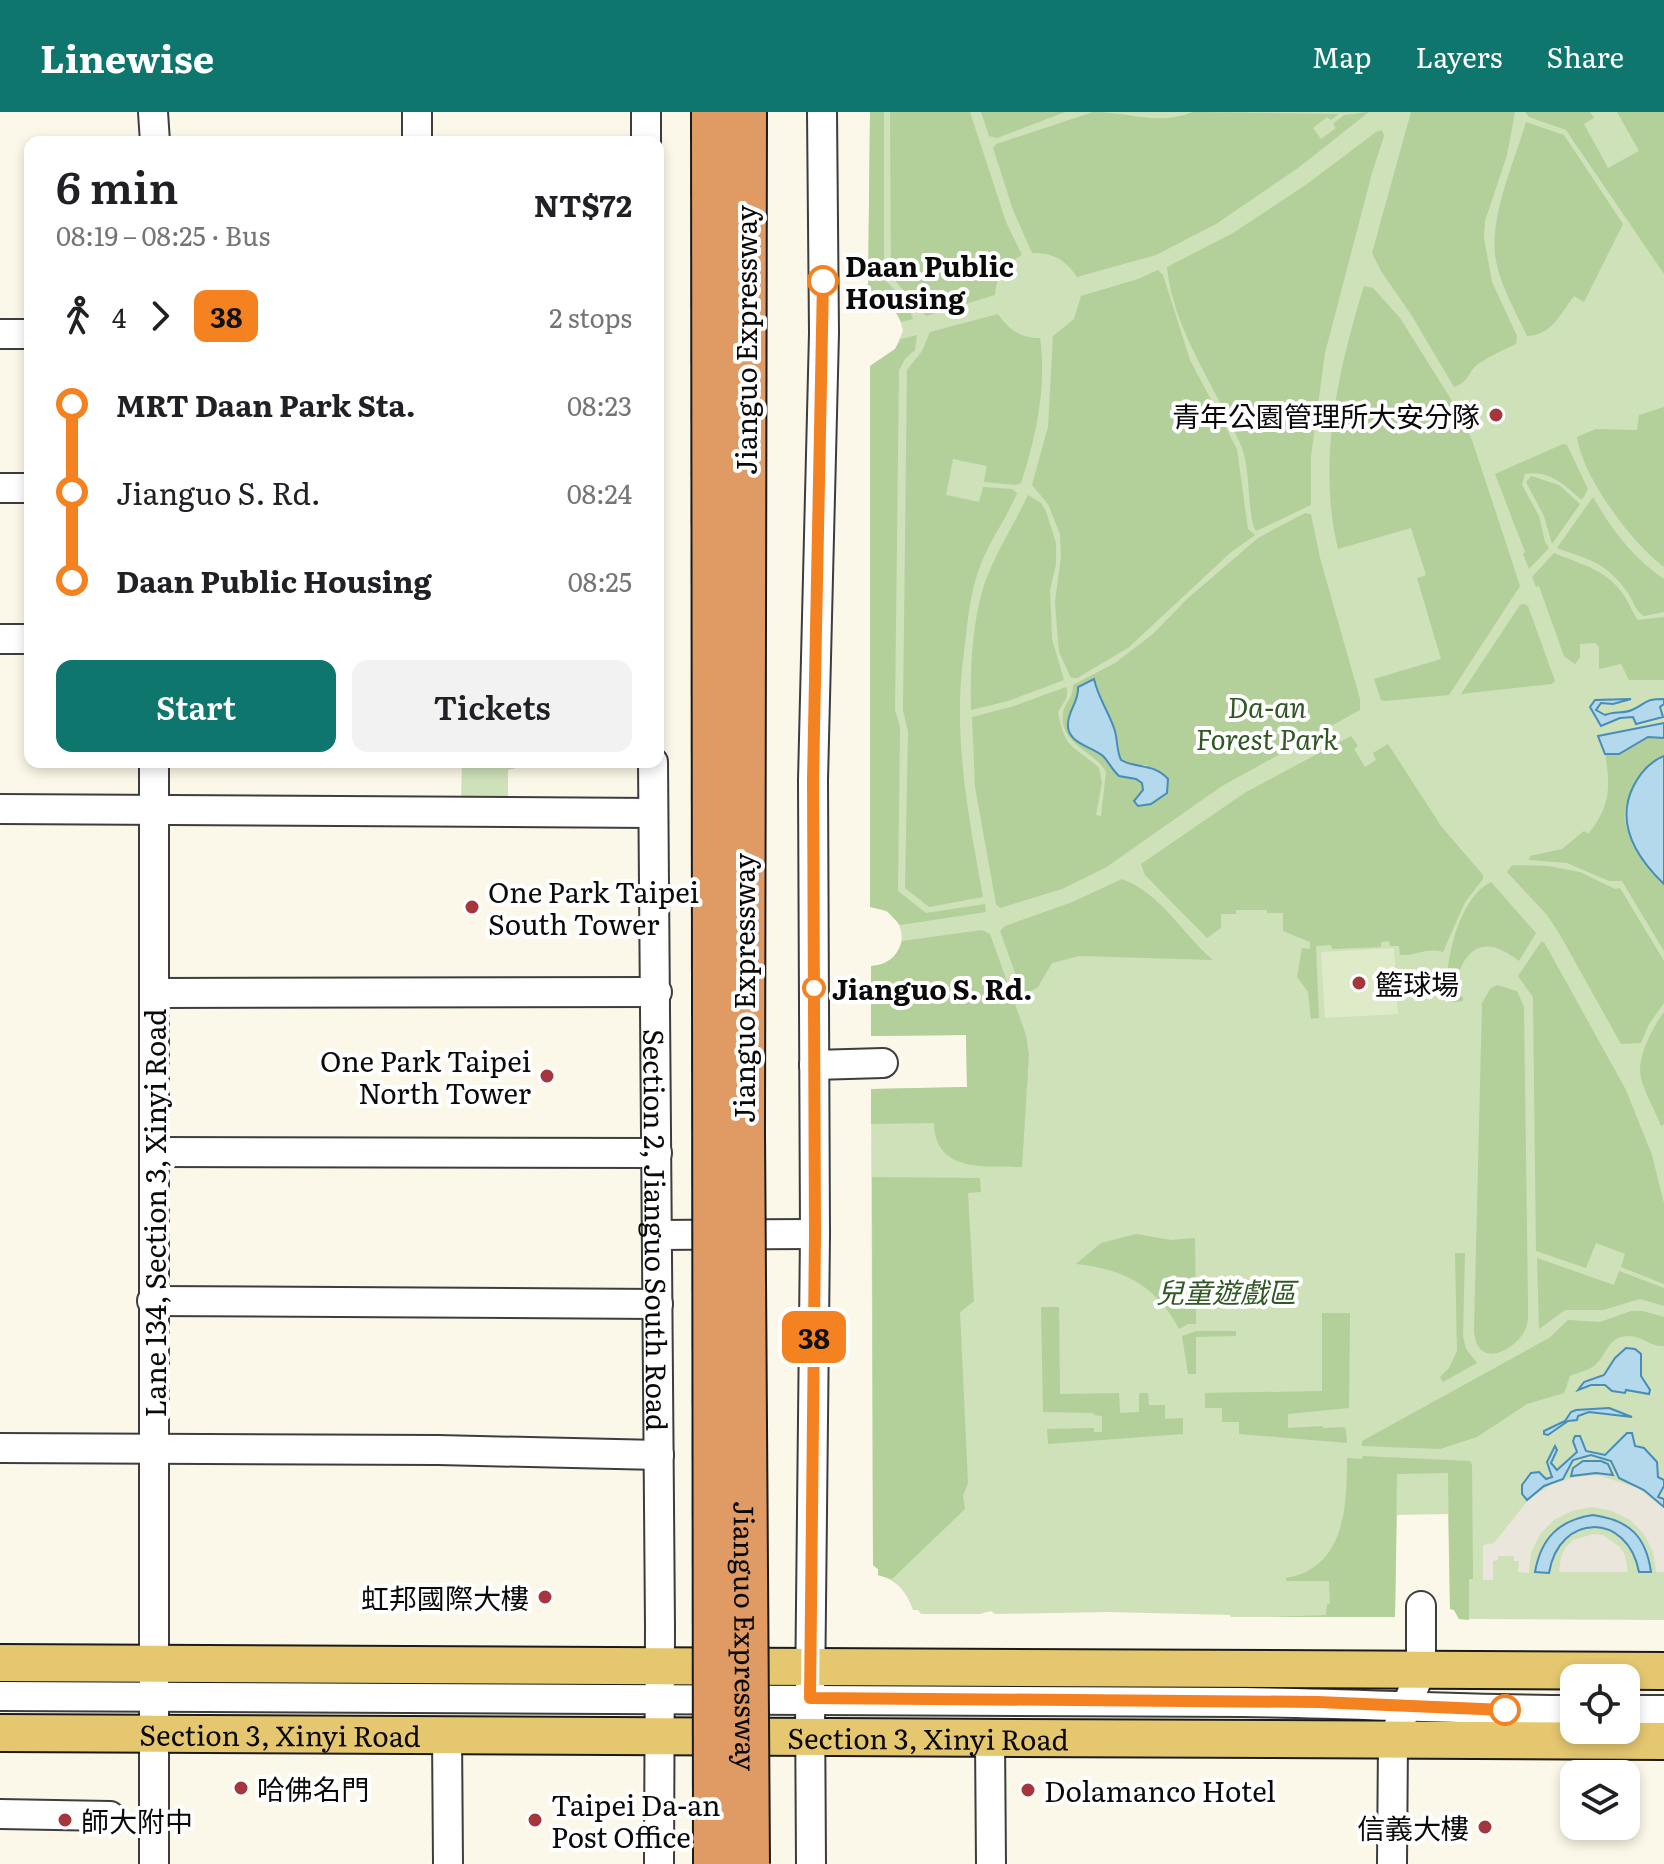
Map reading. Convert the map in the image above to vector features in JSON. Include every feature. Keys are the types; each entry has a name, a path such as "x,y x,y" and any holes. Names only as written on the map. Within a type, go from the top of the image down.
{"highway":[{"name":"Jianguo Expressway","path":"713,112 715,1864"},
{"name":"Jianguo Expressway","path":"745,112 743,1133 748,1864"}],"main road":[{"name":"Section 3, Xinyi Road","path":"0,1663 154,1679 660,1682 1421,1670 1664,1671"},
{"name":"Section 3, Xinyi Road","path":"0,1733 154,1731 990,1739 1399,1724 1664,1741"}],"street":[{"path":"153,112 155,136"},
{"path":"417,112 417,136"},
{"path":"646,112 646,136"},
{"path":"811,1864 815,1234 813,780 824,333 822,112"},
{"path":"0,334 24,334"},
{"path":"0,488 24,488"},
{"path":"0,639 24,639"},
{"name":"Lane 134, Section 3, Xinyi Road","path":"154,768 153,1450 144,1531 154,1679 154,1864"},
{"name":"Section 2, Jianguo South Road","path":"653,768 657,992 659,1864"},
{"path":"0,809 653,813"},
{"path":"154,993 657,992"},
{"path":"814,1065 883,1063"},
{"path":"154,1152 657,1153"},
{"path":"658,1235 815,1234"},
{"path":"152,1301 658,1304"},
{"path":"0,1448 438,1450 659,1455"},
{"path":"1392,1864 1399,1724 1421,1670 1421,1606"},
{"name":"Section 3, Xinyi Road","path":"0,1696 154,1679"},
{"name":"Section 3, Xinyi Road","path":"811,1682 1318,1702 1399,1724 1560,1711"},
{"path":"1640,1710 1664,1710"},
{"path":"447,1733 448,1864"},
{"path":"990,1739 991,1864"},
{"path":"0,1814 110,1816"}],"green space":[{"name":"Da-an Forest Park","path":"870,112 1664,112 1664,1620 1459,1619 1450,1609 1448,1514 1397,1515 1395,1617 1231,1617 1108,1612 995,1614 991,1611 980,1614 921,1614 913,1610 900,1588 878,1575 878,1569 873,1565 871,1089 967,1087 966,1035 871,1036 871,966 884,963 894,956 902,936 894,917 884,910 870,907 870,366 895,349 903,331 894,309 868,294"},
{"path":"870,112 884,112 884,279 906,301 913,319 901,322 894,309 868,294"},
{"path":"890,112 970,112 1006,222 1022,255 1002,271 995,295 926,316 891,276"},
{"path":"981,112 1065,112 997,138 989,136"},
{"path":"1093,112 1155,118 1193,112 1339,114 1331,120 1327,117 1313,128 1321,139 1336,128 1333,124 1344,115 1369,112 1298,168 1216,224 1156,255 1077,277 1058,258 1032,253 1013,210 993,148 996,144"},
{"path":"1411,112 1515,112 1507,155 1485,221 1484,238 1492,282 1517,336 1516,344 1478,364 1463,382 1454,387 1372,253"},
{"path":"1525,112 1590,112 1594,118 1584,124 1608,168 1639,151 1617,112 1664,112 1664,274 1566,130 1529,117"},
{"path":"1526,122 1564,135 1623,224 1584,302 1574,296 1549,328 1527,336 1501,280 1494,245 1499,209"},
{"path":"1382,130 1384,136 1325,353 1311,456 1311,505 1256,531 1242,448 1187,337 1171,291 1167,267 1233,233"},
{"path":"1158,270 1163,275 1190,360 1237,449 1248,529 1255,535 1230,553 1128,648 1077,678 1071,678 1059,652 1057,629 1055,602 1061,556 1060,534 1048,504 1032,485 1048,427 1053,336 1074,319 1081,296"},
{"path":"1364,286 1373,288 1400,318 1459,412 1472,440 1520,586 1449,695 1385,701 1381,700 1374,679 1441,659 1417,578 1426,575 1411,528 1338,549 1330,483 1333,417 1346,350"},
{"path":"998,314 1016,332 1040,338 1041,393 1026,466 1021,483 1016,485 984,482 987,466 953,459 946,495 979,502 983,487 1012,489 1017,493 977,575 968,617 960,689 964,778 983,897 929,907 905,888 908,731 903,710 907,370 922,351 930,332"},
{"path":"917,335 915,350 899,370 895,710 900,727 898,891 926,913 985,904 986,912 900,925 887,911 870,907 870,366 895,349 901,339"},
{"path":"1664,407 1664,567 1637,542 1610,508 1588,471 1577,437 1596,429 1637,430 1639,415"},
{"path":"1563,444 1567,445 1588,489 1582,500 1549,477 1525,474 1522,485 1539,516 1549,548 1529,569 1495,474"},
{"path":"1531,476 1559,485 1580,504 1552,544 1544,516 1526,482"},
{"path":"1028,495 1041,503 1046,511 1056,543 1056,564 1050,590 1052,639 1064,680 1008,701 971,710 973,647 980,600 994,562"},
{"path":"1593,497 1624,542 1642,562 1664,579 1664,612 1644,616 1610,573 1595,563 1557,548"},
{"path":"1305,513 1311,514 1320,558 1360,699 1360,710 1222,786 1105,868 1062,889 1000,908 996,904 975,787 972,717 1066,687 1067,697 1058,712 1061,725 1067,741 1099,768 1102,783 1096,815 1101,816 1106,772 1072,740 1063,724 1064,710 1073,685 1115,663 1153,634 1187,599 1258,538","holes":["1094,679 1116,732 1121,760 1130,765 1147,765 1151,804 1137,797 1143,790 1142,783 1119,776 1106,759 1073,738 1068,730 1079,692"]},
{"path":"1554,553 1593,569 1610,580 1625,597 1638,620 1664,617 1664,680 1629,680 1621,664 1599,669 1599,647 1595,643 1580,644 1580,658 1575,664 1564,656 1539,586 1536,587 1532,577"},
{"path":"1520,605 1528,606 1555,681 1552,684 1461,694"},
{"path":"1351,736 1358,746 1354,749 1365,767 1376,760 1373,753 1388,744 1441,826 1483,875 1483,879 1465,902 1443,952 1431,950 1400,955 1399,946 1390,946 1389,941 1381,942 1381,947 1332,949 1331,945 1316,946 1319,1018 1311,1019 1308,992 1297,977 1302,948 1310,949 1310,942 1283,931 1283,913 1236,910 1236,914 1221,914 1221,928 1207,938 1145,875 1141,864 1246,792"},
{"path":"1648,737 1664,738 1664,756 1642,773 1626,805 1625,816 1635,848 1664,884 1664,951 1622,881 1609,881 1567,863 1529,860 1530,856 1562,849 1584,831 1588,834 1601,815 1607,797 1605,754 1620,754"},
{"path":"462,768 516,768 508,770 508,800 461,801"},
{"path":"1512,865 1548,866 1580,872 1615,889 1620,888 1664,961 1664,1003 1649,1024 1641,1043 1621,1044 1559,933 1547,915 1507,872"},
{"path":"1122,879 1136,885 1160,904 1213,960 1079,956 1052,963 1038,987 1023,995 1000,931 1005,926 1070,903"},
{"path":"1491,882 1536,933 1519,961 1493,947 1474,951 1466,958 1456,980 1453,995 1463,997 1463,1001 1454,1002 1447,998 1447,984 1456,933 1470,902"},
{"path":"982,930 990,934 1026,1035 1029,1055 1022,1167 978,1166 953,1159 943,1151 934,1123 871,1124 871,1089 967,1087 966,1035 871,1036 871,966 891,959 902,941"},
{"path":"1544,942 1626,1090 1652,1155 1664,1203 1664,1284 1621,1267 1625,1254 1596,1243 1586,1268 1536,1251 1533,997 1518,976"},
{"name":"籃球場","path":"1394,948 1398,1014 1325,1018 1321,952"},
{"path":"1497,985 1517,991 1524,1007 1528,1314 1525,1330 1512,1345 1496,1353 1488,1353 1481,1350 1476,1342 1474,1330 1482,1003 1490,989"},
{"path":"1664,1012 1664,1124 1661,1126 1640,1070 1646,1043"},
{"path":"872,1177 980,1178 981,1192 968,1193 974,1301 960,1312 968,1483 963,1496 965,1509 892,1579 878,1575 878,1569 873,1565"},
{"path":"1136,1234 1171,1240 1195,1238 1196,1324 1179,1329 1161,1302 1137,1282 1109,1270 1076,1264 1101,1243"},
{"path":"1455,1253 1465,1253 1463,1336 1466,1349 1477,1363 1443,1382 1440,1377 1449,1368 1457,1351"},
{"path":"1537,1258 1614,1285 1619,1271 1664,1288 1664,1306 1640,1299 1603,1310 1565,1310 1539,1329"},
{"path":"1041,1307 1059,1307 1060,1394 1119,1393 1120,1413 1139,1412 1139,1393 1148,1393 1149,1405 1165,1405 1165,1419 1183,1418 1183,1434 1048,1444 1047,1429 1094,1428 1094,1432 1102,1432 1102,1416 1043,1412"},
{"path":"1631,1311 1664,1317 1664,1346 1632,1336 1620,1337 1611,1343 1595,1365 1570,1376 1564,1393 1527,1404 1477,1437 1440,1449 1362,1446 1362,1441 1549,1338 1568,1320 1600,1322"},
{"path":"1322,1313 1350,1313 1349,1408 1288,1414 1288,1428 1344,1427 1347,1443 1239,1434 1239,1422 1222,1422 1222,1408 1205,1408 1205,1393 1322,1391"},
{"path":"1196,1331 1236,1331 1236,1336 1196,1337 1196,1374 1188,1374 1182,1336"},
{"path":"1363,1456 1470,1461 1473,1579 1469,1579 1469,1620 1459,1619 1450,1609 1448,1473 1397,1474 1395,1617 1271,1617 1326,1615 1327,1604 1330,1604 1329,1581 1286,1581 1286,1578 1306,1572 1331,1549 1343,1515 1347,1458 1362,1459"}],"shaded area":[{"path":"1598,1475 1638,1488 1664,1509 1664,1572 1656,1572 1653,1552 1644,1534 1630,1520 1612,1511 1592,1507 1572,1511 1554,1520 1540,1534 1531,1553 1529,1573 1518,1572 1519,1561 1514,1561 1514,1556 1498,1556 1498,1560 1493,1561 1493,1580 1483,1580 1483,1545 1494,1543 1529,1499 1552,1484"},
{"path":"1593,1534 1603,1535 1620,1547 1628,1572 1559,1572 1566,1547 1573,1540"}],"water":[{"path":"1094,679 1114,728 1121,760 1151,768 1168,779 1167,793 1151,804 1138,806 1134,801 1143,790 1142,783 1119,776 1103,756 1075,740 1068,730 1078,687"},
{"path":"1631,699 1613,704 1601,703 1596,710 1605,715 1625,712 1649,701 1664,699 1660,707 1663,717 1636,724 1633,717 1620,718 1601,726 1590,707 1595,700"},
{"path":"1664,723 1664,738 1648,737 1619,754 1605,754 1598,736"},
{"path":"1664,756 1664,884 1638,852 1626,814 1628,801 1639,777 1649,765"},
{"path":"1626,1348 1635,1349 1641,1354 1641,1376 1650,1390 1649,1394 1612,1391 1605,1385 1591,1385 1578,1390 1584,1382 1604,1375"},
{"path":"1609,1408 1632,1417 1589,1412 1578,1416 1577,1420 1568,1421 1548,1435 1544,1434 1576,1410"},
{"path":"1627,1433 1632,1433 1635,1446 1644,1448 1657,1462 1658,1477 1664,1480 1658,1497 1664,1499 1664,1507 1644,1490 1619,1478 1611,1461 1591,1455 1573,1460 1563,1479 1544,1486 1527,1500 1522,1494 1522,1485 1531,1473 1539,1472 1546,1479 1552,1477 1547,1462 1555,1446 1557,1450 1551,1463 1557,1470 1577,1452 1573,1441 1575,1436 1580,1436 1586,1451 1605,1455"},
{"path":"1583,1461 1608,1464 1613,1475 1596,1473 1571,1476 1573,1468"},
{"path":"1593,1515 1617,1521 1634,1532 1645,1549 1651,1572 1639,1572 1632,1552 1622,1538 1594,1527 1579,1530 1566,1539 1555,1553 1549,1573 1535,1572 1547,1540 1561,1526"}],"bus line":[{"name":"38","path":"823,281 813,780 815,1234 810,1698 1318,1702 1505,1710"}],"place":[{"name":"Daan Public Housing","path":"823,281"},
{"name":"青年公園管理所大安分隊","path":"1496,415"},
{"name":"One Park Taipei South Tower","path":"472,907"},
{"name":"籃球場","path":"1359,983"},
{"name":"Jianguo S. Rd.","path":"814,988"},
{"name":"One Park Taipei North Tower","path":"547,1076"},
{"name":"虹邦國際大樓","path":"545,1597"},
{"name":"哈佛名門","path":"241,1788"},
{"name":"Dolamanco Hotel","path":"1028,1790"},
{"name":"師大附中","path":"65,1820"},
{"name":"Taipei Da-an Post Office","path":"535,1820"},
{"name":"信義大樓","path":"1485,1827"}],"park label":[{"name":"兒童遊戲區","path":"1226,1291"}]}
